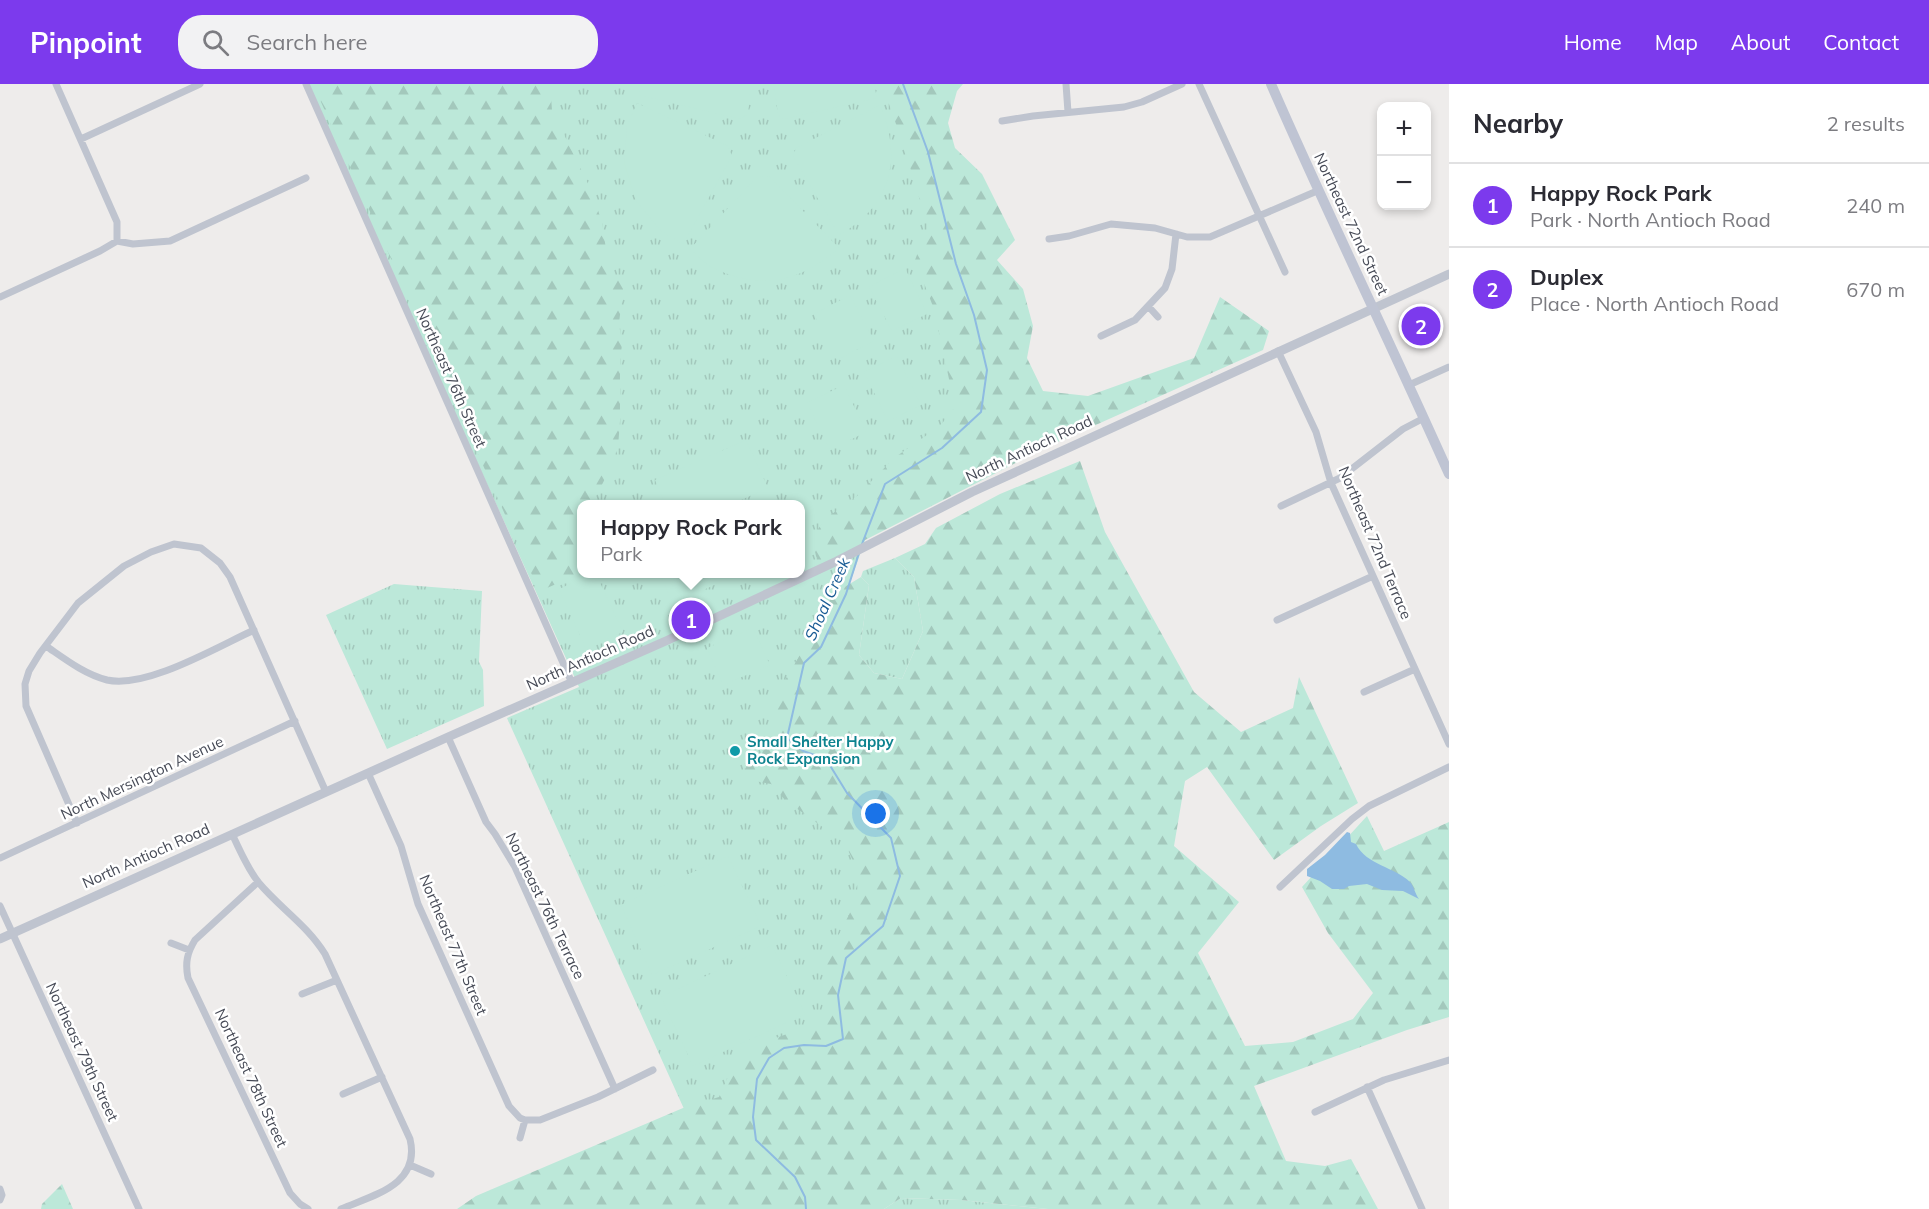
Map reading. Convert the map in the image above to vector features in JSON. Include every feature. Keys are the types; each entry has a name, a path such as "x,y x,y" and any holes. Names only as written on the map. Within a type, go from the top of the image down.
{"main road":[{"name":"Northeast 72nd Street","path":"1271,84 1317,191 1375,309 1449,474"}],"street":[{"path":"56,84 117,222 117,241"},
{"path":"81,139 200,84"},
{"name":"Northeast 76th Street","path":"306,84 572,683"},
{"path":"1066,84 1068,112"},
{"path":"1002,121 1135,105 1182,84"},
{"path":"1199,84 1285,272"},
{"path":"0,297 117,241 161,243 170,241 306,178"},
{"path":"1049,238 1069,236 1111,224 1155,228 1187,237 1210,237 1317,191"},
{"path":"1101,336 1135,320 1165,288 1172,269 1176,234"},
{"name":"North Antioch Road","path":"805,576 891,535 990,483 1449,274"},
{"path":"1148,306 1158,317"},
{"name":"Northeast 72nd Terrace","path":"1278,351 1316,432 1331,483 1449,744"},
{"path":"1409,385 1449,367"},
{"path":"1281,506 1331,483 1355,468 1403,429 1424,418"},
{"path":"77,823 26,706 25,684 29,671 78,603 124,566 151,552 174,544 201,548 220,562 230,577 326,792"},
{"path":"1277,620 1373,576"},
{"name":"North Antioch Road","path":"0,939 572,683 800,578"},
{"path":"46,646 73,665 93,675 119,682 163,672 254,630"},
{"path":"1364,692 1415,669"},
{"name":"North Mersington Avenue","path":"0,858 295,721"},
{"name":"Northeast 76th Terrace","path":"448,737 486,822 515,867 615,1089"},
{"path":"1280,887 1352,819 1369,806 1449,767"},
{"name":"Northeast 77th Street","path":"368,773 401,846 418,904 509,1106 516,1115 525,1120"},
{"path":"232,834 249,870 258,882 318,942 410,1139 412,1155 410,1165 402,1178 394,1186 341,1209"},
{"path":"171,943 189,950 195,940 258,882"},
{"name":"Northeast 79th Street","path":"0,906 139,1209"},
{"name":"Northeast 78th Street","path":"189,950 186,959 188,978 290,1192 300,1204 308,1209"},
{"path":"302,994 337,980"},
{"path":"1316,1112 1367,1087 1449,1060"},
{"path":"520,1138 525,1120 540,1120 615,1089 653,1070"},
{"path":"343,1094 382,1077"},
{"path":"1367,1087 1422,1209"},
{"path":"410,1165 431,1174"},
{"path":"0,1189 2,1195 0,1200"}],"green space":[{"path":"306,84 905,84 981,412 885,484 846,594 891,838 843,1039 723,1195 507,718 579,687"},
{"path":"313,84 565,84 551,97 552,110 593,194 613,275 624,283 619,323 622,345 620,421 618,447 594,500 577,500 577,575 547,588 536,584"},
{"path":"642,84 751,84 748,114 740,119 639,95"},
{"path":"774,84 874,84 877,98 784,119 778,115"},
{"path":"882,84 963,84 957,91 948,123 955,148 982,174 1015,240 997,260 1023,289 1033,326 1027,358 1043,391 1088,396 1194,358 1220,297 1269,331 1263,350 1051,445 820,563 812,538 825,519 857,496 894,458 940,426 955,407 934,309 915,260 928,227"},
{"path":"637,103 728,146 732,156 683,244 661,231 636,201 624,162 627,126"},
{"path":"880,105 891,144 888,179 871,210 839,235 793,156 796,148"},
{"path":"769,176 839,248 809,269 778,280 746,279 711,267 690,249 757,177"},
{"path":"905,268 927,314 892,331 869,287"},
{"path":"850,295 874,341 837,360 814,314"},
{"path":"897,356 921,405 888,421 864,372"},
{"path":"844,385 866,432 830,450 807,403"},
{"path":"746,440 768,488 741,500 663,500 655,480"},
{"path":"1080,461 1105,532 1194,692 1241,732 1293,708 1299,677 1358,803 1274,860 1207,767 1185,781 1174,846 1239,902 1198,953 1245,1046 1293,1042 1353,1019 1373,993 1328,933 1302,887 1367,816 1384,851 1449,822 1449,1017 1254,1086 1286,1161 1325,1166 1351,1159 1378,1209 1048,1209 961,1200 901,1198 884,1209 457,1209 476,1196 683,1108 719,1097 735,1061 776,1038 822,1021 825,962 858,897 856,868 845,843 785,800 771,784 750,780 743,765 763,751 773,725 777,694 799,656 825,599 861,577 869,585 859,655 874,673 902,679 923,631 914,577 895,558 925,544 936,528 1000,494"},
{"path":"895,558 914,577 923,631 902,679 874,673 859,655 869,585 861,577 863,571"},
{"path":"583,578 598,578 623,632 586,649 559,589"},
{"path":"662,578 729,578 673,604"},
{"path":"394,584 482,591 479,662 483,670 484,706 387,749 326,615"},
{"path":"753,628 770,665 723,685 707,648"},
{"path":"728,856 761,926 652,975 621,905"},
{"path":"772,945 805,1014 693,1066 661,997"},
{"path":"62,1184 73,1209 41,1209 42,1204"},
{"path":"901,1198 961,1200 1048,1209 884,1209"}],"water":[{"path":"1347,832 1350,833 1351,842 1356,844 1367,857 1410,882 1419,899 1403,891 1382,890 1367,884 1332,889 1307,876 1307,869 1325,855"}],"waterway":[{"name":"Shoal Creek","path":"862,544 885,484 942,448 981,412 987,370 974,315 956,264 928,152 903,84"},
{"name":"Shoal Creek","path":"806,1209 805,1197 795,1177 756,1140 753,1117 757,1079 769,1058 784,1048 804,1045 826,1046 843,1039 838,995 846,958 883,926 900,876 891,838 847,793 826,759 803,751 787,738 804,663 821,647 846,594 859,553"}],"place":[{"name":"Duplex","path":"1421,326"},
{"name":"Happy Rock Park","path":"691,620"},
{"name":"Small Shelter Happy Rock Expansion","path":"735,751"}]}
